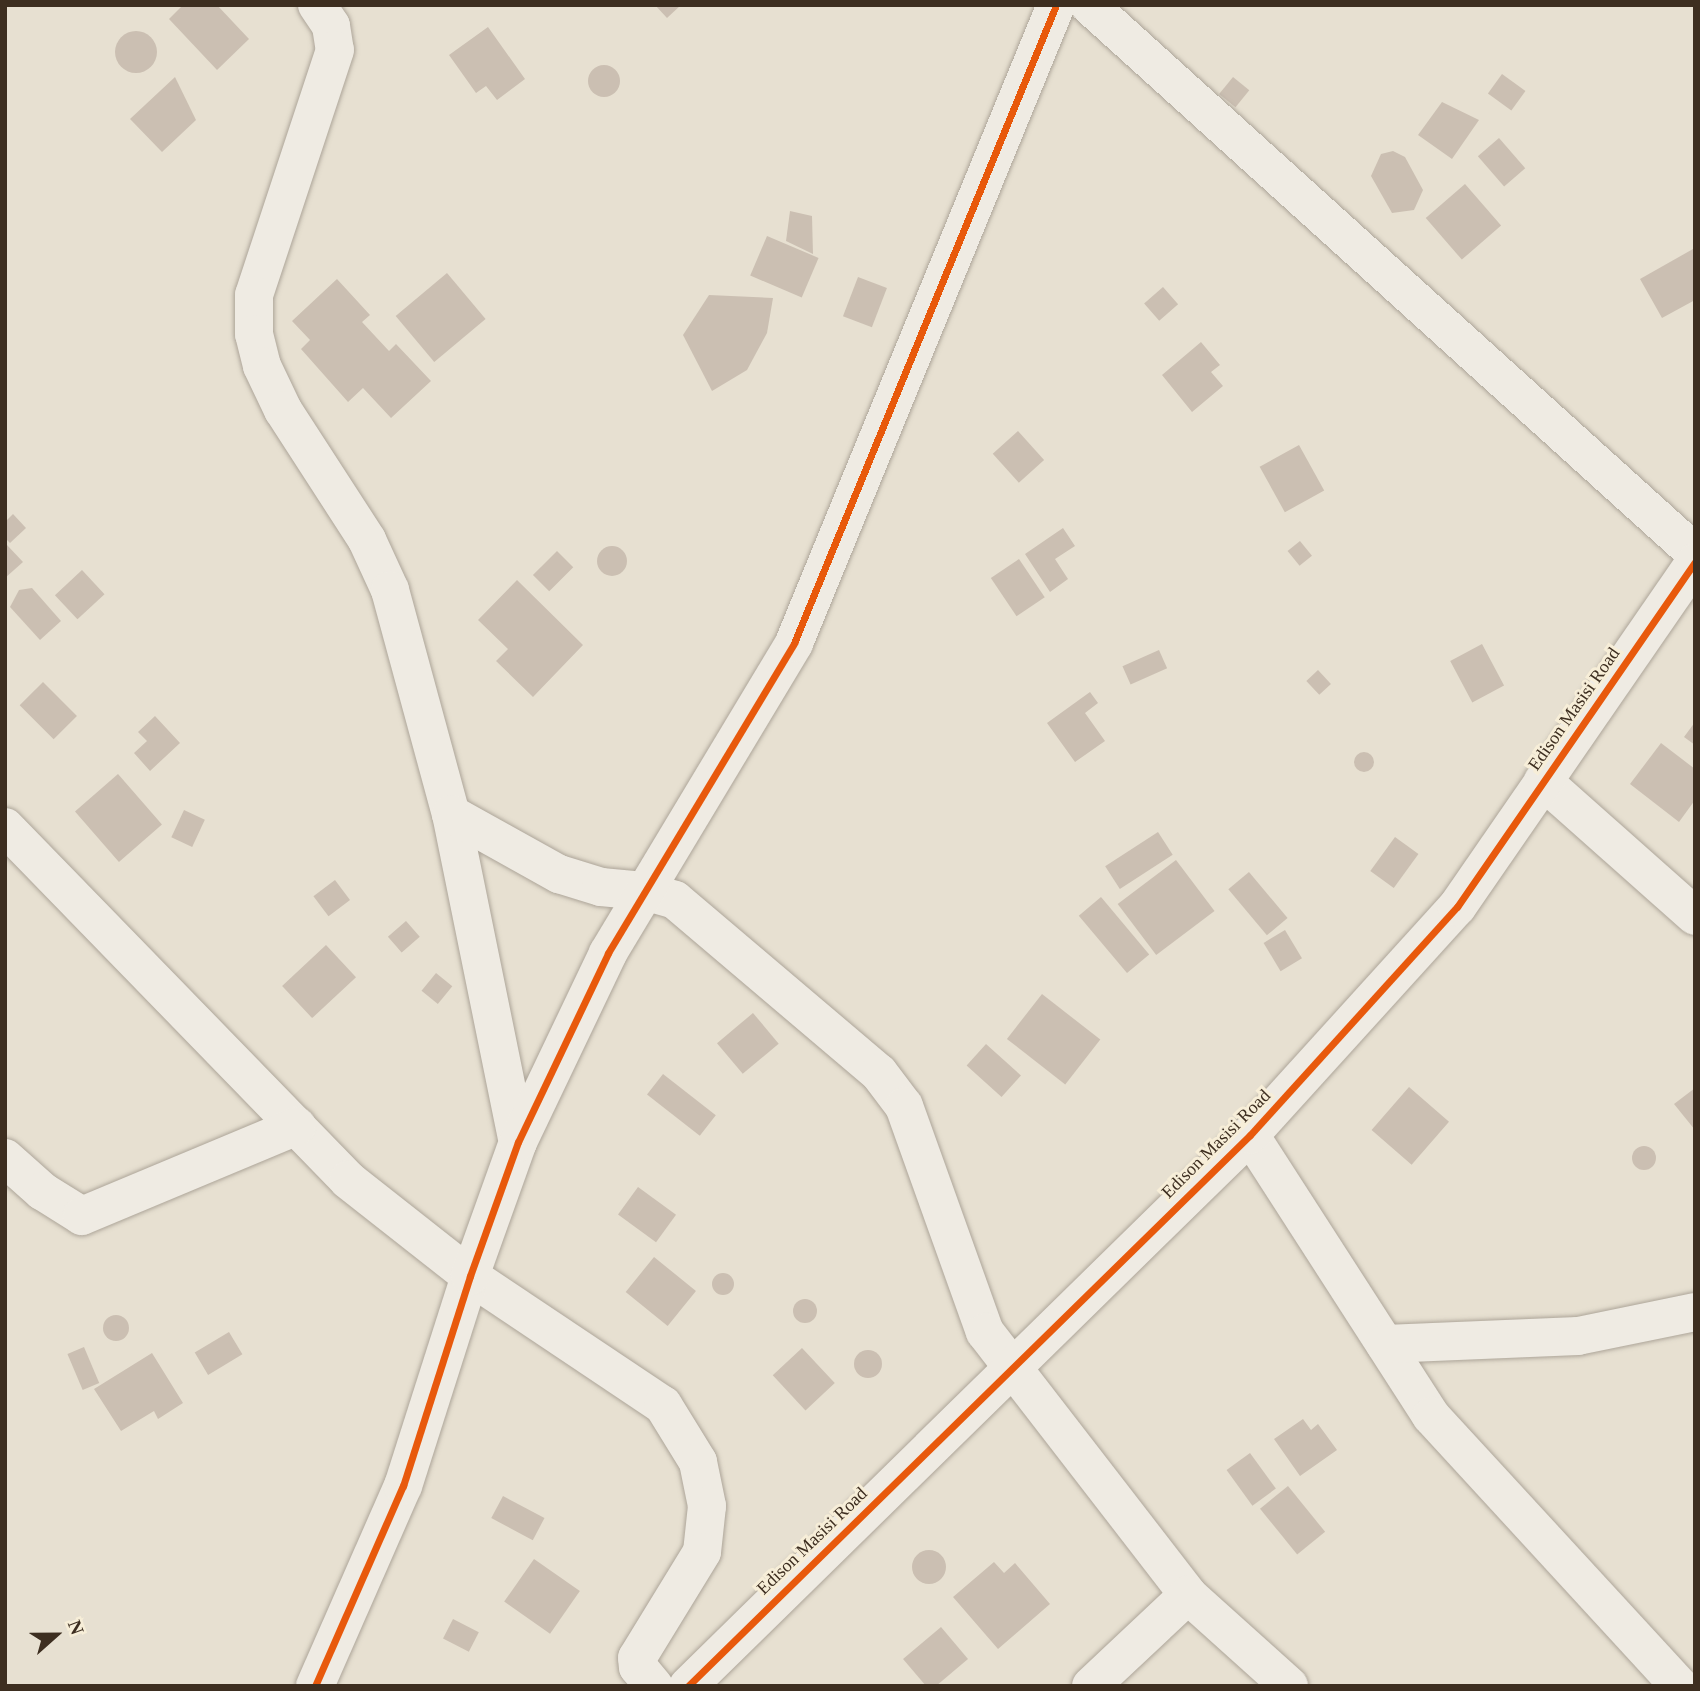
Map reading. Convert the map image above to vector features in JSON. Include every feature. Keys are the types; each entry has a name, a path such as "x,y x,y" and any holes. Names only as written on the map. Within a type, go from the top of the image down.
{"street":[{"path":"317,5 331,26 334,50 254,295 254,334 262,366 283,410 380,561 451,814 519,1142"},
{"path":"315,1686 403,1486 470,1276 519,1142 608,953 794,643 1056,5"},
{"path":"1089,5 1695,553"},
{"name":"Edison Masisi Road","path":"688,1686 1250,1135 1457,907 1695,562"},
{"path":"1543,781 1695,916"},
{"path":"451,814 559,874 601,887 644,891 675,900 879,1073 904,1106 985,1332 1188,1595 1289,1686"},
{"path":"5,827 348,1180 470,1276 663,1405 698,1462 707,1506 702,1552 637,1658 638,1667 654,1686"},
{"path":"5,1158 43,1191 82,1216 297,1126"},
{"path":"1250,1135 1431,1416 1468,1462 1679,1686"},
{"path":"1385,1345 1578,1336 1695,1312"},
{"path":"1091,1686 1188,1595"}],"building":[{"path":"183,5 217,5 249,39 217,70 169,19"},
{"path":"655,5 681,5 667,18"},
{"path":"488,27 525,79 497,100 486,86 476,93 449,55"},
{"path":"136,31 151,37 157,52 151,67 136,73 121,67 115,52 121,37"},
{"path":"604,65 615,70 620,81 615,92 604,97 593,92 588,81 593,70"},
{"path":"1502,74 1525,91 1511,110 1488,93"},
{"path":"175,77 196,120 162,152 130,119"},
{"path":"1233,77 1249,90 1235,107 1219,94"},
{"path":"1442,102 1479,120 1452,159 1418,135"},
{"path":"1499,138 1525,168 1504,187 1478,156"},
{"path":"1393,151 1405,157 1423,190 1414,210 1392,213 1371,176 1381,154"},
{"path":"1465,184 1501,226 1462,260 1426,218"},
{"path":"790,211 812,216 813,254 786,241"},
{"path":"767,236 819,258 802,297 750,276"},
{"path":"1693,249 1695,300 1662,318 1640,279"},
{"path":"447,273 486,319 434,362 396,316"},
{"path":"858,277 887,288 872,327 843,316"},
{"path":"337,279 370,315 362,322 389,351 396,344 431,381 391,418 363,388 348,402 301,349 310,340 292,321"},
{"path":"1163,287 1178,304 1159,321 1144,303"},
{"path":"709,295 773,298 767,333 747,370 712,391 683,335"},
{"path":"1201,342 1220,365 1211,372 1223,386 1192,412 1162,375"},
{"path":"1018,431 1044,460 1019,483 993,454"},
{"path":"1299,445 1324,490 1285,512 1260,467"},
{"path":"13,514 26,528 10,543 5,538 5,522"},
{"path":"1063,528 1075,546 1055,559 1068,579 1050,592 1025,554"},
{"path":"1300,541 1312,556 1300,566 1288,551"},
{"path":"7,545 23,562 5,578 5,547"},
{"path":"612,546 623,550 627,561 623,572 612,576 601,572 597,561 601,550"},
{"path":"557,551 573,567 549,591 533,575"},
{"path":"1019,559 1045,597 1017,616 991,578"},
{"path":"82,570 105,594 77,619 55,595"},
{"path":"517,580 583,645 533,697 496,661 508,649 478,620"},
{"path":"32,588 61,621 40,640 10,607 19,590"},
{"path":"1482,644 1504,685 1472,702 1450,661"},
{"path":"1159,650 1167,668 1131,685 1122,666"},
{"path":"1318,670 1331,684 1319,695 1306,681"},
{"path":"43,682 77,716 54,739 20,705"},
{"path":"1090,692 1098,703 1085,713 1105,741 1075,762 1047,723"},
{"path":"155,716 180,743 150,771 134,753 147,741 138,732"},
{"path":"1695,722 1695,745 1684,737"},
{"path":"1661,743 1695,769 1695,800 1679,822 1630,784"},
{"path":"1364,752 1371,755 1374,762 1371,769 1364,772 1357,769 1354,762 1357,755"},
{"path":"118,774 162,825 119,862 75,811"},
{"path":"184,810 205,820 192,847 171,837"},
{"path":"1158,832 1173,855 1120,889 1105,866"},
{"path":"1395,837 1418,854 1394,888 1370,871"},
{"path":"1176,860 1215,911 1156,955 1118,904"},
{"path":"1249,872 1288,918 1267,935 1228,889"},
{"path":"335,880 350,900 328,916 313,896"},
{"path":"1101,897 1149,954 1127,973 1079,916"},
{"path":"406,921 420,937 402,953 388,937"},
{"path":"1285,930 1302,958 1281,971 1264,943"},
{"path":"326,945 356,977 312,1018 282,986"},
{"path":"436,973 452,986 438,1004 422,991"},
{"path":"1042,994 1100,1040 1065,1084 1007,1039"},
{"path":"753,1013 779,1044 743,1074 717,1043"},
{"path":"986,1044 1021,1075 1002,1097 967,1066"},
{"path":"663,1074 716,1115 700,1136 647,1094"},
{"path":"1409,1087 1449,1122 1412,1165 1372,1130"},
{"path":"1695,1088 1695,1130 1674,1104"},
{"path":"1644,1146 1653,1149 1656,1158 1653,1167 1644,1170 1635,1167 1632,1158 1635,1149"},
{"path":"638,1187 676,1215 656,1242 618,1215"},
{"path":"654,1257 696,1291 668,1326 626,1292"},
{"path":"723,1273 731,1276 734,1284 731,1292 723,1295 715,1292 712,1284 715,1276"},
{"path":"805,1299 816,1306 817,1311 810,1322 805,1323 794,1316 793,1311 800,1300"},
{"path":"116,1315 125,1319 129,1328 125,1337 116,1341 107,1337 103,1328 107,1319"},
{"path":"229,1332 242,1354 208,1375 195,1353"},
{"path":"84,1347 99,1383 83,1390 67,1354"},
{"path":"802,1348 835,1383 805,1410 773,1375"},
{"path":"868,1350 878,1354 882,1364 878,1374 868,1378 858,1374 854,1364 858,1354"},
{"path":"152,1353 183,1403 158,1419 154,1411 121,1431 94,1389"},
{"path":"1303,1419 1311,1430 1318,1424 1337,1450 1300,1476 1274,1439"},
{"path":"1250,1453 1276,1489 1252,1506 1227,1470"},
{"path":"1288,1486 1325,1532 1297,1555 1260,1509"},
{"path":"503,1496 544,1518 533,1540 491,1518"},
{"path":"929,1550 941,1555 946,1567 941,1579 929,1584 917,1579 912,1567 917,1555"},
{"path":"534,1559 580,1591 550,1634 504,1602"},
{"path":"994,1562 1004,1573 1015,1563 1050,1604 998,1649 953,1597"},
{"path":"453,1619 479,1632 469,1652 443,1639"},
{"path":"941,1627 968,1659 936,1686 926,1686 903,1659"}],"cycle path":[{"path":"315,1686 403,1486 470,1276 518,1142 608,953 794,643 1056,5"},
{"path":"688,1686 1250,1135 1457,907 1695,562"}]}
